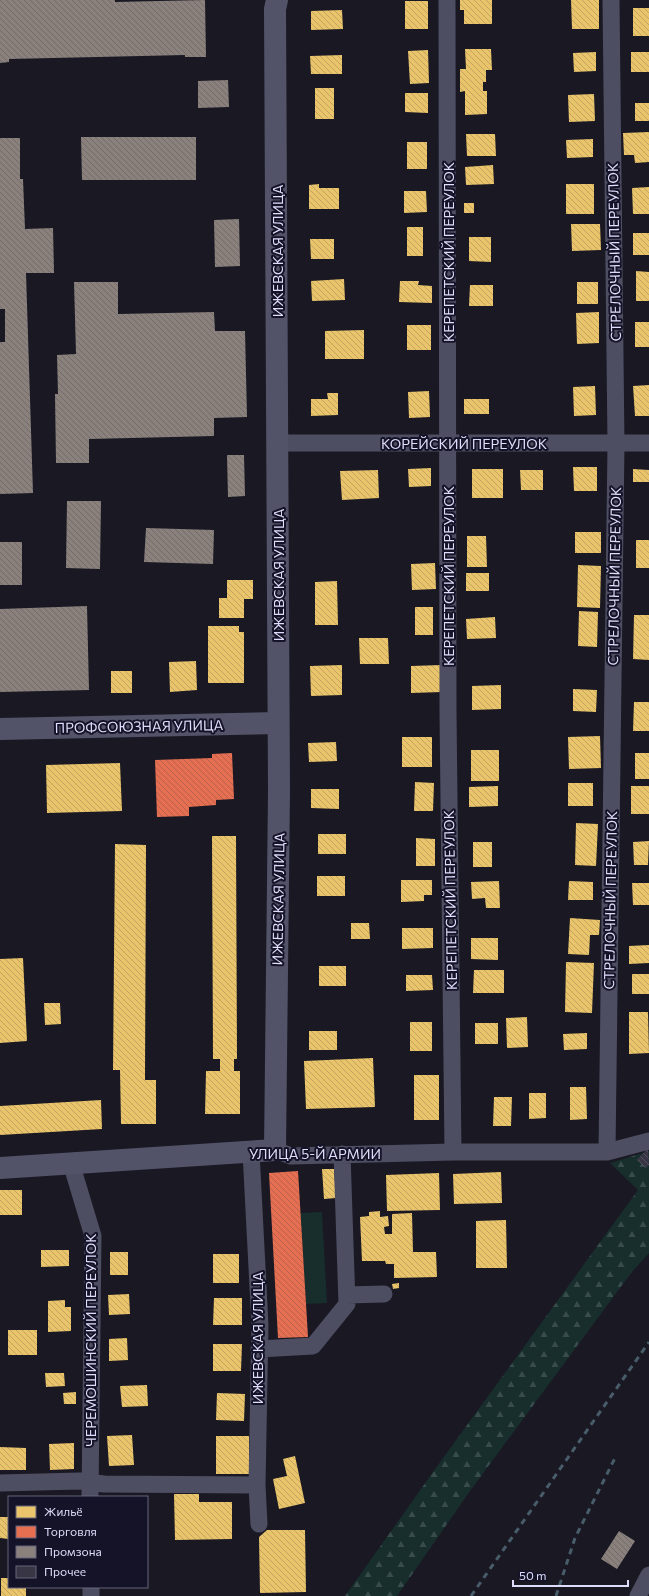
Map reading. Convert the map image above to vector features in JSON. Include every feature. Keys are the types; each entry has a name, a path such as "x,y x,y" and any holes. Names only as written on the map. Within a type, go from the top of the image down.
{"main road":[{"name":"ИЖЕВСКАЯ УЛИЦА","path":"275,1150 279,791 277,0"},
{"name":"ПРОФСОЮЗНАЯ УЛИЦА","path":"0,729 278,723"},
{"name":"УЛИЦА 5-Й АРМИИ","path":"0,1168 275,1150"}],"street":[{"name":"КЕРЕПЕТСКИЙ ПЕРЕУЛОК","path":"448,0 448,712 453,1152"},
{"name":"СТРЕЛОЧНЫЙ ПЕРЕУЛОК","path":"607,1152 616,444 611,0"},
{"name":"КОРЕЙСКИЙ ПЕРЕУЛОК","path":"279,443 649,443"},
{"name":"УЛИЦА 5-Й АРМИИ","path":"275,1150 290,1156 453,1152 607,1152 649,1141"},
{"name":"ИЖЕВСКАЯ УЛИЦА","path":"251,1152 260,1325 257,1485 258,1524"},
{"path":"259,1349 313,1346 347,1304 342,1154"},
{"name":"ЧЕРЕМОШИНСКИЙ ПЕРЕУЛОК","path":"71,1163 93,1236 90,1489"},
{"path":"347,1295 384,1294"},
{"path":"0,1483 90,1489 104,1484 257,1485"},
{"path":"638,1596 649,1576"}],"green space":[{"path":"649,1151 649,1253 631,1273 470,1491 397,1596 345,1596 443,1458 638,1190 610,1163"},
{"path":"322,1212 327,1303 306,1304 300,1213"}],"building: Жильё":[{"path":"460,0 492,0 492,24 464,24 464,10 460,10"},
{"path":"571,0 599,0 599,29 572,29"},
{"path":"405,1 428,1 428,29 405,29"},
{"path":"633,8 649,8 649,36 633,36"},
{"path":"342,10 343,29 311,30 311,11"},
{"path":"465,49 491,49 492,70 486,70 486,82 483,82 483,91 487,91 487,114 465,115 465,91 460,92 460,69 466,69"},
{"path":"428,50 429,83 410,84 408,51"},
{"path":"596,52 596,71 574,72 573,53"},
{"path":"631,52 649,52 649,72 631,72"},
{"path":"342,55 342,74 311,74 310,56"},
{"path":"315,88 334,88 334,119 315,119"},
{"path":"405,93 428,93 428,113 405,112"},
{"path":"594,94 595,121 569,122 568,95"},
{"path":"635,103 649,103 649,121 635,121"},
{"path":"649,132 649,162 635,163 634,155 624,155 623,133"},
{"path":"466,134 495,134 496,156 467,156"},
{"path":"593,139 593,157 567,158 566,140"},
{"path":"407,142 427,142 427,169 407,169"},
{"path":"493,165 494,184 466,185 465,167"},
{"path":"319,184 319,188 339,188 339,209 309,209 309,185"},
{"path":"566,184 594,184 594,214 566,214"},
{"path":"649,187 649,214 633,214 632,188"},
{"path":"404,191 426,191 427,212 404,213"},
{"path":"464,203 474,203 474,213 464,213"},
{"path":"571,224 600,224 601,250 572,251"},
{"path":"407,227 423,227 423,256 407,256"},
{"path":"633,233 649,233 649,255 633,255"},
{"path":"469,237 491,237 491,262 469,261"},
{"path":"310,239 334,239 334,259 311,259"},
{"path":"636,271 649,272 649,301 636,301"},
{"path":"344,279 345,300 312,301 311,281"},
{"path":"400,281 419,281 418,285 432,286 432,303 399,302"},
{"path":"577,282 598,282 598,304 577,304"},
{"path":"470,285 493,285 493,306 469,306"},
{"path":"599,312 599,343 577,344 576,313"},
{"path":"635,322 649,322 649,347 635,347"},
{"path":"407,325 431,325 431,350 407,350"},
{"path":"364,330 364,359 325,359 325,331"},
{"path":"649,385 649,416 635,416 633,386"},
{"path":"595,386 596,415 574,416 573,387"},
{"path":"429,391 430,417 409,418 408,392"},
{"path":"327,393 338,393 338,415 311,416 311,399 328,399"},
{"path":"464,399 489,399 489,414 464,414"},
{"path":"573,467 597,467 597,491 574,491"},
{"path":"431,468 431,486 409,487 408,469"},
{"path":"472,469 503,469 503,498 472,498"},
{"path":"633,469 649,470 649,482 633,482"},
{"path":"378,470 379,498 342,500 340,471"},
{"path":"520,470 543,470 543,490 521,490"},
{"path":"575,532 601,532 601,553 575,553"},
{"path":"467,536 486,536 487,567 467,567"},
{"path":"636,540 649,540 649,568 636,568"},
{"path":"435,563 436,589 412,590 411,564"},
{"path":"578,565 601,566 600,608 577,607"},
{"path":"466,573 489,573 489,591 466,591"},
{"path":"227,580 253,580 253,599 244,599 244,618 219,618 219,598 227,598"},
{"path":"337,581 338,625 315,625 315,582"},
{"path":"415,607 433,607 433,635 415,635"},
{"path":"579,611 598,612 597,647 578,646"},
{"path":"634,615 649,615 649,660 633,659"},
{"path":"495,617 496,638 467,639 466,619"},
{"path":"208,626 239,626 239,632 244,632 244,683 208,683"},
{"path":"359,638 388,638 389,664 360,664"},
{"path":"196,661 197,690 170,692 169,662"},
{"path":"342,665 342,695 311,696 310,666"},
{"path":"441,665 442,692 411,693 411,666"},
{"path":"111,671 132,671 132,693 111,693"},
{"path":"501,685 501,709 472,710 472,686"},
{"path":"573,689 597,690 596,712 573,711"},
{"path":"634,702 649,702 649,731 633,731"},
{"path":"600,736 601,768 569,769 568,737"},
{"path":"402,737 432,737 432,767 402,767"},
{"path":"336,742 337,761 309,762 308,743"},
{"path":"471,750 499,750 499,781 471,781"},
{"path":"635,753 649,753 649,779 635,779"},
{"path":"120,763 122,811 47,813 46,765"},
{"path":"415,782 434,783 433,811 414,811"},
{"path":"568,783 593,783 593,806 568,806"},
{"path":"498,786 498,806 469,807 469,787"},
{"path":"631,786 649,786 649,814 631,814"},
{"path":"311,789 339,789 339,809 311,808"},
{"path":"576,823 598,824 596,866 575,865"},
{"path":"318,834 346,834 346,854 318,854"},
{"path":"212,836 236,836 237,1059 234,1059 234,1071 240,1071 240,1114 205,1114 206,1071 220,1071 220,1059 213,1059"},
{"path":"416,838 435,839 435,866 416,866"},
{"path":"649,841 648,865 634,865 633,842"},
{"path":"473,842 492,842 492,867 473,867"},
{"path":"115,844 146,845 145,1080 156,1080 156,1124 121,1124 120,1070 113,1070"},
{"path":"317,876 345,876 345,896 317,896"},
{"path":"401,880 432,880 432,895 424,895 424,901 401,902"},
{"path":"499,881 500,908 486,908 485,898 472,899 471,882"},
{"path":"569,881 593,882 593,900 568,900"},
{"path":"632,883 649,883 649,905 633,905"},
{"path":"570,918 600,920 599,935 590,935 589,955 568,954"},
{"path":"351,923 369,923 370,939 351,939"},
{"path":"402,928 433,928 433,948 402,949"},
{"path":"471,938 498,938 498,960 471,959"},
{"path":"649,945 649,963 629,964 629,946"},
{"path":"23,958 27,1041 0,1043 0,959"},
{"path":"566,962 594,963 592,1013 565,1012"},
{"path":"319,966 346,966 346,986 319,986"},
{"path":"474,970 504,970 504,993 473,993"},
{"path":"632,974 649,974 649,994 632,994"},
{"path":"406,975 432,975 433,990 406,991"},
{"path":"44,1003 60,1003 61,1024 45,1025"},
{"path":"629,1012 648,1012 649,1053 629,1054"},
{"path":"527,1017 528,1047 507,1048 506,1018"},
{"path":"410,1022 432,1022 432,1051 410,1051"},
{"path":"475,1023 498,1023 498,1044 475,1044"},
{"path":"309,1031 337,1031 337,1050 309,1050"},
{"path":"587,1033 587,1049 564,1050 563,1034"},
{"path":"373,1058 375,1107 306,1109 304,1061"},
{"path":"414,1075 439,1075 439,1120 414,1120"},
{"path":"570,1087 586,1087 587,1119 570,1120"},
{"path":"529,1093 546,1093 546,1118 529,1119"},
{"path":"494,1097 512,1097 511,1126 493,1126"},
{"path":"101,1100 102,1129 0,1135 0,1106"},
{"path":"322,1169 334,1169 336,1198 324,1199"},
{"path":"501,1172 502,1203 454,1204 453,1174"},
{"path":"439,1173 440,1210 387,1211 386,1175"},
{"path":"0,1190 22,1190 22,1215 0,1215"},
{"path":"380,1211 380,1217 388,1216 389,1226 384,1227 385,1234 392,1234 392,1214 412,1213 413,1252 436,1252 437,1277 394,1278 394,1264 386,1264 385,1261 362,1261 360,1217 369,1216 369,1212"},
{"path":"506,1220 507,1268 476,1268 476,1221"},
{"path":"41,1250 69,1250 69,1266 41,1267"},
{"path":"110,1252 128,1252 128,1275 110,1275"},
{"path":"213,1254 239,1254 239,1283 213,1283"},
{"path":"399,1283 399,1288 393,1289 392,1284"},
{"path":"129,1294 130,1314 109,1315 108,1295"},
{"path":"214,1298 242,1298 242,1325 213,1325"},
{"path":"65,1300 65,1307 71,1307 71,1331 48,1332 48,1301"},
{"path":"8,1330 37,1330 37,1355 8,1355"},
{"path":"127,1338 128,1360 109,1361 109,1339"},
{"path":"213,1344 242,1344 241,1371 213,1371"},
{"path":"45,1373 64,1373 65,1386 46,1387"},
{"path":"147,1385 148,1406 122,1407 120,1386"},
{"path":"76,1392 76,1404 64,1404 63,1393"},
{"path":"217,1393 245,1394 244,1421 216,1420"},
{"path":"132,1435 134,1465 109,1466 107,1436"},
{"path":"216,1436 249,1436 249,1474 216,1474"},
{"path":"74,1443 74,1469 50,1470 49,1444"},
{"path":"0,1447 26,1448 26,1470 0,1470"},
{"path":"295,1456 305,1503 279,1509 273,1479 287,1476 283,1459"},
{"path":"174,1494 199,1494 199,1502 232,1502 232,1539 175,1540"},
{"path":"0,1517 8,1517 8,1539 0,1538"},
{"path":"267,1530 305,1530 306,1592 260,1593 259,1537"},
{"path":"1,1578 8,1578 8,1588 26,1588 26,1596 1,1596"}],"building: Торговля":[{"path":"232,753 234,799 216,800 216,805 189,807 189,816 157,817 155,760 212,758 212,754"},
{"path":"298,1171 308,1337 278,1338 269,1173"}],"building: Промзона":[{"path":"0,0 115,0 115,2 205,0 206,57 185,57 185,55 9,59 9,62 0,63"},
{"path":"228,80 229,107 198,108 198,81"},
{"path":"81,137 196,137 196,180 82,180"},
{"path":"0,138 20,138 20,179 23,179 25,229 53,228 54,273 26,273 33,493 0,494 0,342 5,342 5,309 0,309"},
{"path":"239,219 240,266 215,267 214,220"},
{"path":"74,282 118,282 118,314 214,312 215,331 245,331 247,417 214,418 214,436 89,439 89,463 56,463 55,394 58,394 57,355 76,354"},
{"path":"227,455 244,455 245,496 228,497"},
{"path":"67,501 101,501 100,569 66,568"},
{"path":"146,528 214,530 213,564 144,562"},
{"path":"0,542 22,542 22,585 0,585"},
{"path":"87,606 89,690 0,692 0,609"},
{"path":"619,1531 635,1541 617,1569 601,1559"}],"building: Прочее":[{"path":"648,1148 649,1165 646,1168 637,1160"}],"railway":[{"path":"471,1596 649,1342"},
{"path":"556,1596 575,1538 616,1456"}]}
